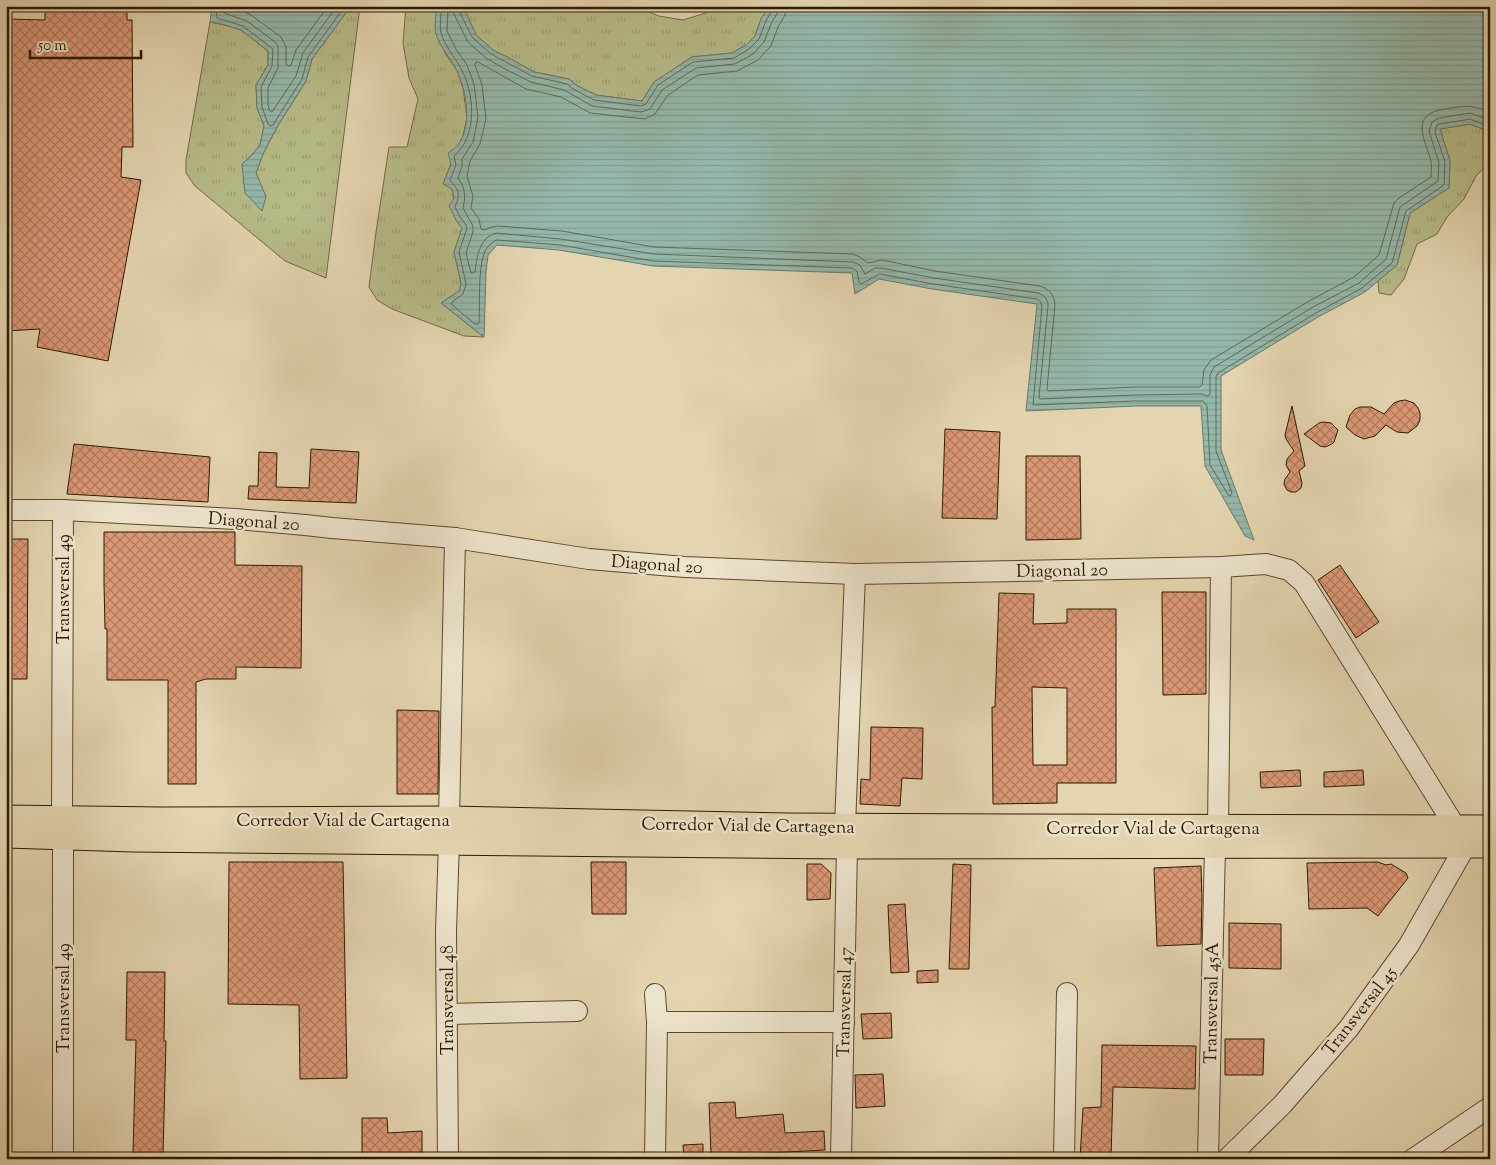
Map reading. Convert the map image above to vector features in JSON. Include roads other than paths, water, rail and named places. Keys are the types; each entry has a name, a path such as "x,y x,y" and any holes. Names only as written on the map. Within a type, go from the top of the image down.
{"main road":[{"name":"Corredor Vial de Cartagena","path":"6,818 62,828"},
{"name":"Corredor Vial de Cartagena","path":"6,835 62,828 162,820 449,831 846,836 1471,839 1490,828"}],"street":[{"name":"Diagonal 20","path":"6,510 64,510 236,519 455,538 589,559 685,567 856,574 1221,567 1266,564 1289,570 1304,583 1471,839"},
{"name":"Transversal 49","path":"63,1159 62,828 64,510"},
{"name":"Transversal 48","path":"448,1159 446,930 455,538"},
{"name":"Transversal 45A","path":"1208,1159 1221,567"},
{"name":"Transversal 47","path":"841,1159 846,836 856,574"},
{"name":"Transversal 45","path":"1227,1159 1282,1105 1350,1028 1409,945 1471,839"},
{"path":"1064,1159 1067,993"},
{"path":"655,994 657,1022 655,1159"},
{"path":"447,1014 577,1010"},
{"path":"657,1022 844,1022"},
{"path":"1421,1156 1490,1106"}],"water":[{"path":"212,6 351,6 312,59 306,81 277,127 263,154 256,173 266,197 262,211 245,193 242,164 260,145 264,126 257,108 256,85 268,65 268,51 241,30 210,22"},
{"path":"437,6 463,6 476,35 493,50 534,72 569,79 576,85 596,95 642,101 654,82 692,57 732,53 746,45 755,36 761,19 769,6 1490,6 1490,132 1470,124 1440,129 1450,161 1449,188 1410,213 1397,265 1365,292 1318,317 1221,376 1221,450 1254,540 1245,536 1205,466 1201,406 1136,406 1026,411 1037,304 932,289 879,279 855,294 852,273 653,266 559,250 497,245 488,255 484,337 441,303 459,291 461,283 454,252 462,228 449,206 454,198 452,189 443,184 451,164 448,153 457,146 462,137 466,127 467,115 461,81 455,66 440,44 436,34"}]}
